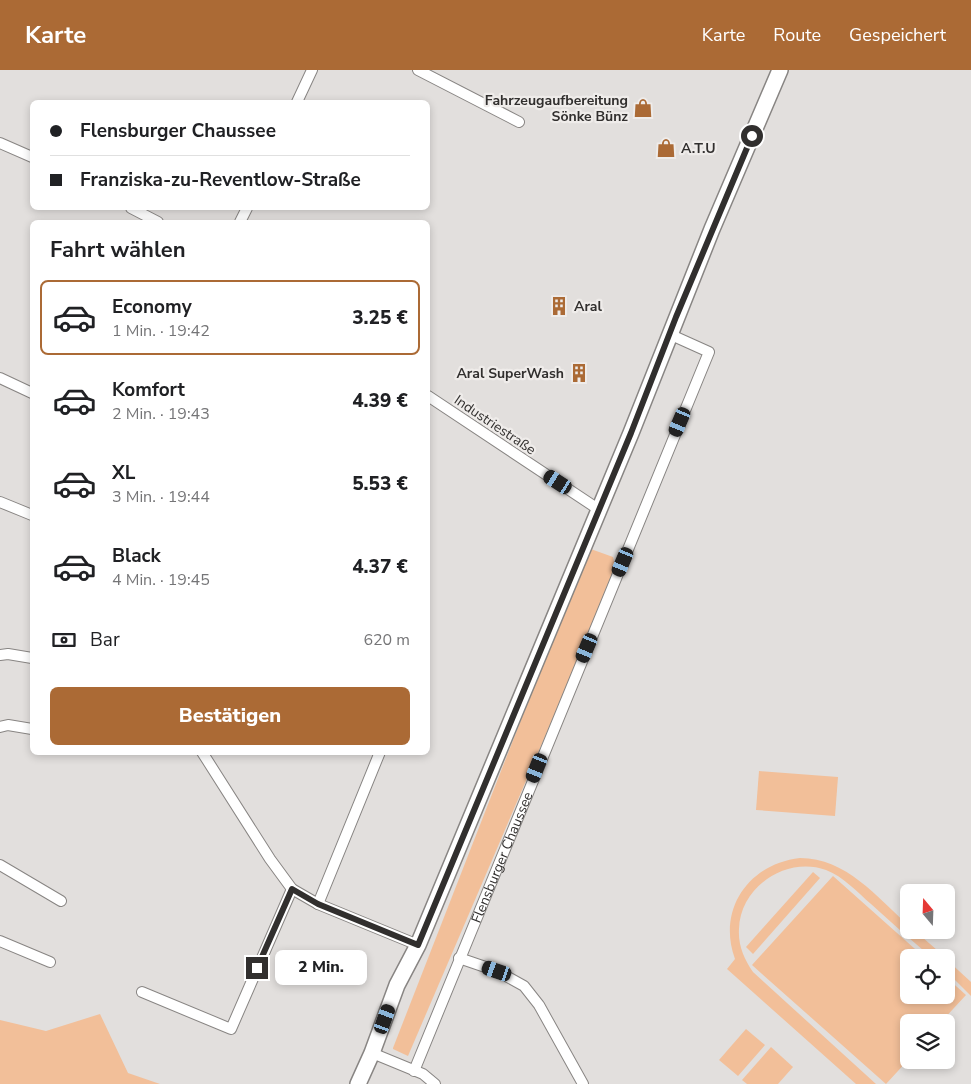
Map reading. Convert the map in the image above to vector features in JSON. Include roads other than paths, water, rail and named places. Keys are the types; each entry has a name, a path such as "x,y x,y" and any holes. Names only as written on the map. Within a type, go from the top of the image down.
{"main road":[{"path":"358,1084 372,1053 397,986 418,945 631,433 712,230 780,70"}],"street":[{"path":"298,100 312,70"},
{"path":"418,70 520,122"},
{"path":"0,143 30,156"},
{"path":"135,210 154,220"},
{"name":"Flensburger Chaussee","path":"414,1071 710,352 669,334"},
{"path":"0,378 30,392"},
{"name":"Industriestraße","path":"430,397 598,509"},
{"path":"0,502 30,514"},
{"path":"0,655 8,654 30,658"},
{"path":"0,727 8,725 30,729"},
{"path":"204,755 270,859 292,889 318,904 418,945"},
{"path":"318,904 379,755"},
{"path":"0,865 61,901"},
{"path":"142,992 231,1029 292,889"},
{"path":"0,940 50,962"},
{"path":"459,958 497,971 524,986 538,1005 583,1084"},
{"path":"372,1053 423,1074 435,1084"}],"place":[{"name":"Fahrzeugaufbereitung Sönke Bünz","path":"643,108"},
{"name":"A.T.U","path":"666,148"},
{"name":"Aral","path":"559,306"},
{"name":"Aral SuperWash","path":"579,373"}]}
